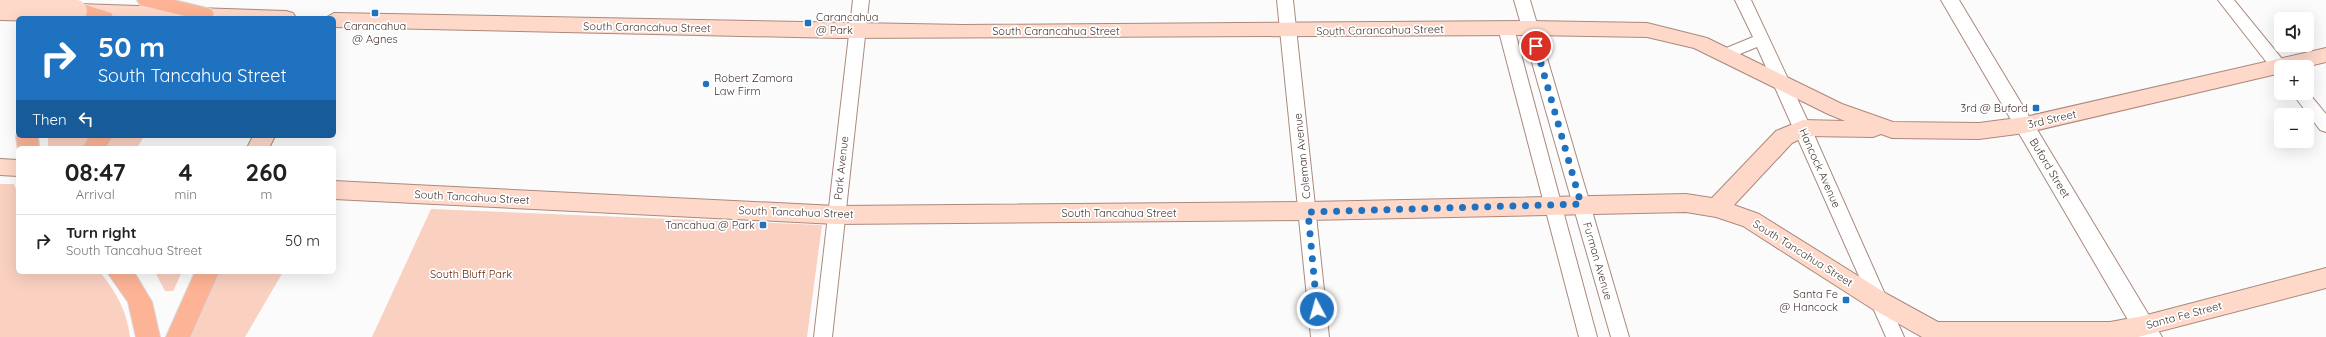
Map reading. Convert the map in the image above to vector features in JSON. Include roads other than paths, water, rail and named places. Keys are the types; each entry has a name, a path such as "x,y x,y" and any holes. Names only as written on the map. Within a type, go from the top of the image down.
{"main road":[{"path":"24,0 24,16"},
{"path":"31,16 35,0"},
{"path":"147,0 204,14"},
{"path":"0,9 245,16"},
{"path":"81,11 97,16"},
{"name":"South Carancahua Street","path":"336,20 856,31 1506,28 1647,30 1700,43 1782,83"},
{"name":"3rd Street","path":"2307,60 2326,55"},
{"name":"3rd Street","path":"1782,83 1834,109 1892,130 1979,130 2025,125 2274,68"},
{"path":"1717,208 1784,137 1803,128 1892,130"},
{"path":"0,167 16,168"},
{"name":"South Tancahua Street","path":"336,190 836,215 1308,212 1581,204 1686,203 1717,208 1750,220 1879,301"},
{"path":"121,274 127,279 139,299 148,337"},
{"path":"178,337 206,274"},
{"name":"Santa Fe Street","path":"1879,301 1926,334 2147,331 2326,278"}],"street":[{"name":"Park Avenue","path":"824,337 856,31 861,0"},
{"name":"Coleman Avenue","path":"1285,0 1290,30 1320,337"},
{"name":"Furman Avenue","path":"1522,0 1620,337"},
{"name":"Hancock Avenue","path":"1743,0 1760,40 1803,128 1895,337"},
{"name":"Buford Street","path":"1950,0 2147,331"},
{"path":"2226,0 2274,60"},
{"path":"1506,28 1588,337"},
{"path":"1726,55 1760,40"},
{"path":"2306,100 2326,126"}],"place":[{"name":"Carancahua @ Agnes","path":"375,13"},
{"name":"Carancahua @ Park","path":"808,23"},
{"name":"Robert Zamora Law Firm","path":"706,84"},
{"name":"3rd @ Buford","path":"2036,108"},
{"name":"Tancahua @ Park","path":"763,225"},
{"name":"Santa Fe @ Hancock","path":"1846,300"}],"park label":[{"name":"South Bluff Park","path":"471,274"}]}
